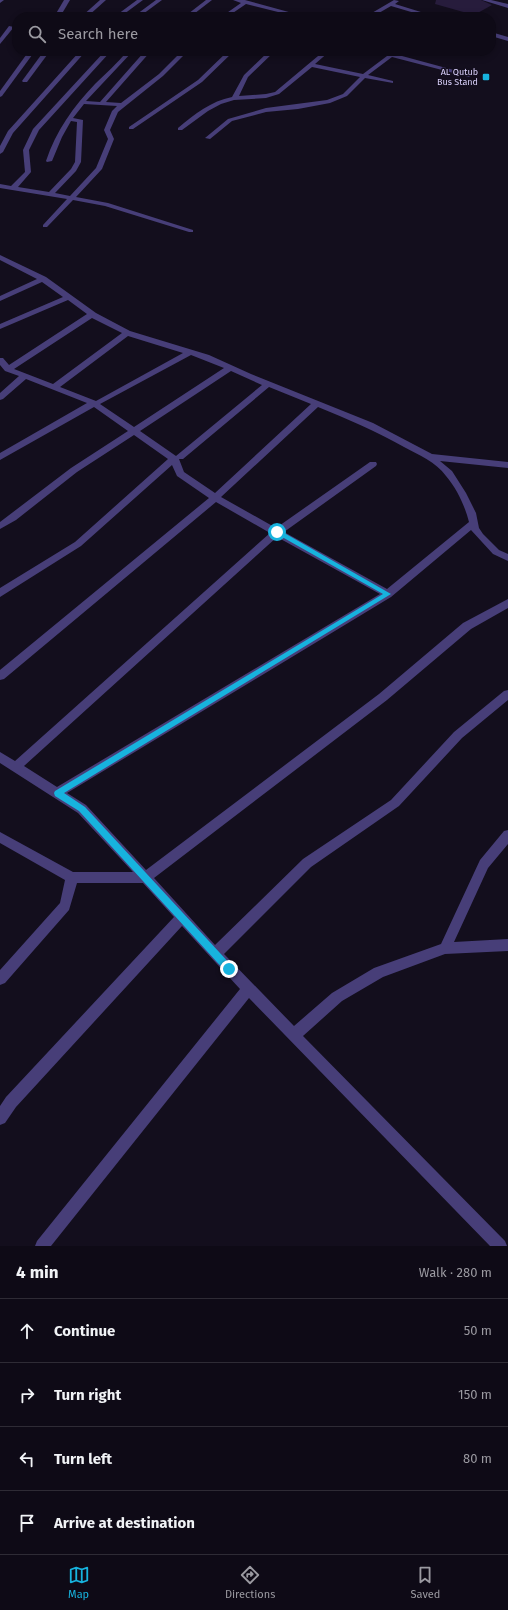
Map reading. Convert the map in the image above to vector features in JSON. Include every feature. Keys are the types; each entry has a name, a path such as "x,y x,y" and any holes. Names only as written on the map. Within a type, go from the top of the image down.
{"street":[{"path":"60,12 67,0"},
{"path":"89,12 103,0"},
{"path":"124,12 140,0"},
{"path":"143,12 159,0"},
{"path":"193,12 209,0"},
{"path":"236,0 276,12"},
{"path":"376,12 398,0"},
{"path":"485,0 508,6"},
{"path":"231,12 245,2"},
{"path":"390,4 417,12"},
{"path":"0,42 11,27"},
{"path":"496,35 508,38"},
{"path":"0,95 28,56"},
{"path":"25,81 43,56"},
{"path":"0,152 10,132 78,56"},
{"path":"13,188 28,172 26,150 36,129 103,56"},
{"path":"49,161 54,144 82,102 125,56"},
{"path":"102,103 144,56"},
{"path":"45,226 99,169 110,139 107,130 115,110 161,75 180,56"},
{"path":"131,128 200,81 226,56"},
{"path":"235,97 246,76 267,56"},
{"path":"180,129 217,102 235,97 258,98 278,93 321,56"},
{"path":"208,138 230,120 266,110 328,102 345,95 364,76 390,56"},
{"path":"395,56 469,75"},
{"path":"311,65 391,82"},
{"path":"82,102 122,105"},
{"path":"50,195 74,170 78,162 80,120 69,120"},
{"path":"0,186 106,204 191,231"},
{"path":"2,261 43,279 93,315 127,333 206,357 370,425 430,457 449,473 462,493 480,536 496,552 508,558"},
{"path":"0,300 43,279"},
{"path":"0,328 69,297"},
{"path":"8,369 86,317 93,315"},
{"path":"54,387 127,333"},
{"path":"0,457 97,402 190,352"},
{"path":"0,360 8,369 97,402 134,432 177,458 180,474 216,498 388,594"},
{"path":"0,526 13,518 74,470 230,368"},
{"path":"0,398 24,375"},
{"path":"0,593 78,544 177,458 268,384"},
{"path":"0,676 216,498 317,403"},
{"path":"430,457 508,466"},
{"path":"15,767 277,532 373,464"},
{"path":"58,793 388,594 474,523"},
{"path":"0,837 72,877 145,878 383,697 466,626 508,603"},
{"path":"215,954 307,863 395,803 458,735 508,694"},
{"path":"0,757 82,809 248,989 500,1246"},
{"path":"445,948 484,864 508,835"},
{"path":"0,979 65,906 72,877"},
{"path":"0,1118 11,1102 182,917"},
{"path":"294,1035 337,997 379,972 445,948 508,945"},
{"path":"42,1246 248,989"}],"building":[{"path":"436,0 481,0 492,5 479,12 463,12 435,4"}],"place":[{"name":"AL Qutub Bus Stand","path":"486,77"}],"route":[{"path":"229,969 82,809 58,793 388,594 277,532"}]}
